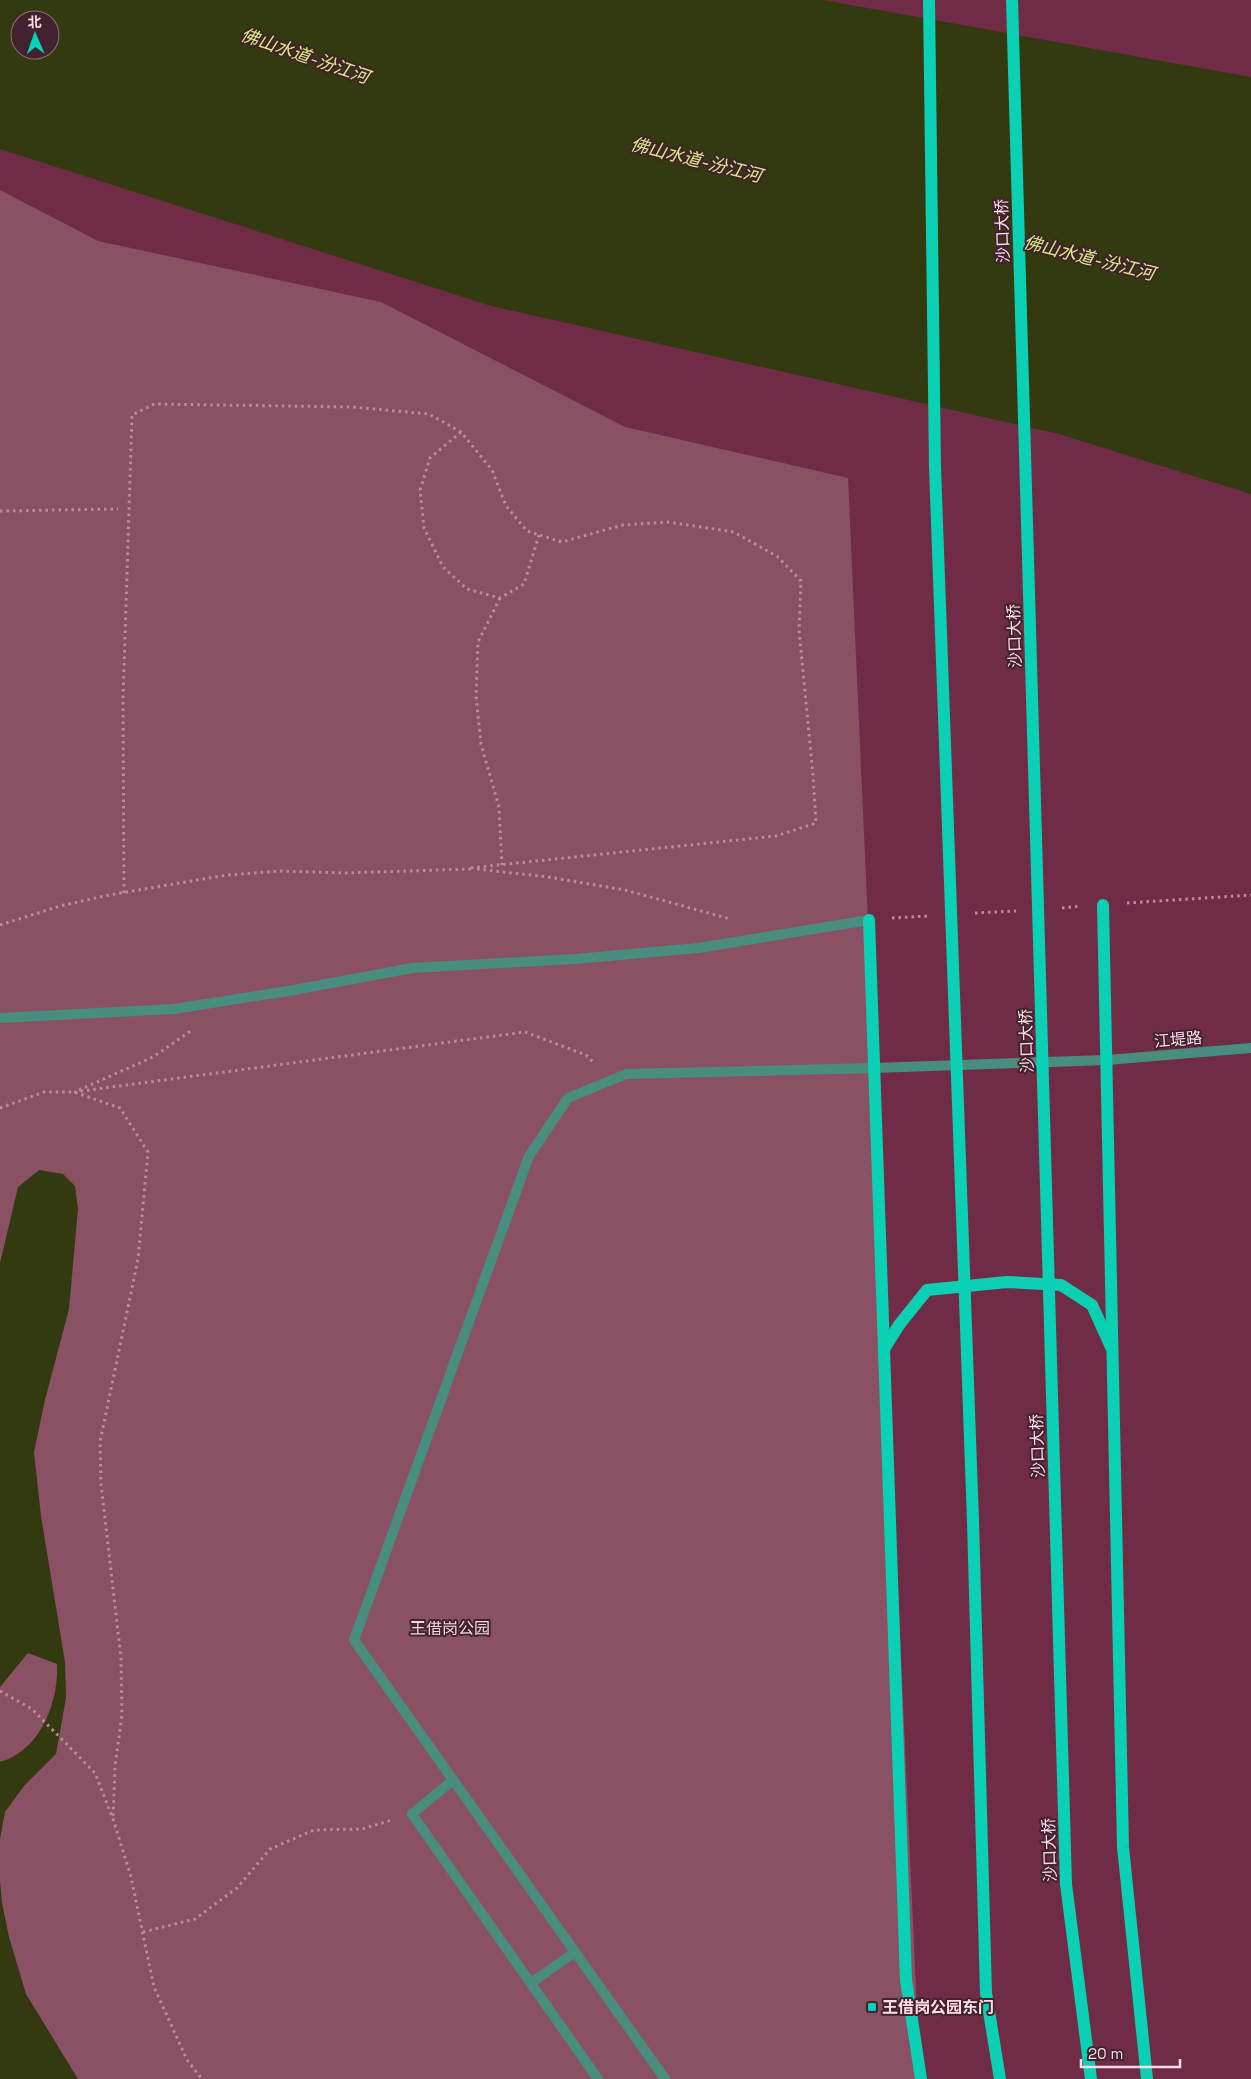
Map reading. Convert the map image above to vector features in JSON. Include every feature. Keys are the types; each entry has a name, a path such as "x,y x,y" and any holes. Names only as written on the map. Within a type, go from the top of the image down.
{"main road":[{"path":"929,0 935,467 973,1511 986,1993 1000,2079"},
{"name":"沙口大桥","path":"1012,0 1066,1884 1091,2079"},
{"path":"1103,905 1124,1847 1147,2079"},
{"path":"869,920 906,1980 921,2079"},
{"path":"884,1349 899,1325 927,1290 1007,1282 1061,1285 1092,1305 1113,1351"}],"street":[{"path":"0,1018 174,1009 294,990 412,968 576,959 698,948 869,920"},
{"name":"江堤路","path":"453,1780 354,1640 529,1156 568,1098 626,1074 1107,1060 1251,1048"},
{"path":"598,2079 412,1814 453,1780 665,2079"},
{"path":"530,1984 575,1952"}],"path":[{"path":"0,925 60,906 227,875 281,871 344,873 469,868 776,836 816,823 799,630 802,581 778,557 734,532 668,522 623,524 562,542 527,531 506,506 492,470 461,432 430,414 352,407 154,404 132,416 123,700 124,893"},
{"path":"461,432 430,458 420,490 424,528 443,567 466,589 500,598"},
{"path":"0,510 118,509"},
{"path":"502,865 498,806 481,744 476,696 478,642 500,598 524,584 539,535"},
{"path":"469,868 548,877 625,890 737,921"},
{"path":"74,1092 153,1057 198,1026"},
{"path":"0,1108 44,1092 74,1092 525,1032 586,1055 611,1081"},
{"path":"74,1092 120,1108 148,1152 138,1259 100,1442 101,1484 122,1658 122,1715 115,1766 113,1819"},
{"path":"0,1692 32,1709 94,1773 113,1819 131,1877 154,1987 187,2060 202,2079"},
{"path":"143,1932 195,1920 237,1888 270,1849 314,1830 362,1829 412,1814"}],"green space":[{"name":"王借岗公园","path":"0,190 98,241 381,302 625,427 848,478 920,2079 0,2079"}],"water":[{"name":"佛山水道-汾江河","path":"0,0 823,0 1251,77 1251,494 1059,434 491,306 0,149"},
{"path":"39,1170 63,1174 75,1186 78,1209 69,1309 45,1400 34,1452 41,1516 65,1662 66,1698 56,1754 24,1786 5,1812 0,1839 0,1762 14,1756 36,1736 50,1709 57,1679 57,1664 28,1653 0,1687 0,1263 18,1187"},
{"path":"0,1881 2,1903 9,1937 26,1994 78,2079 0,2079"}],"place":[{"name":"王借岗公园东门","path":"872,2007"}]}
